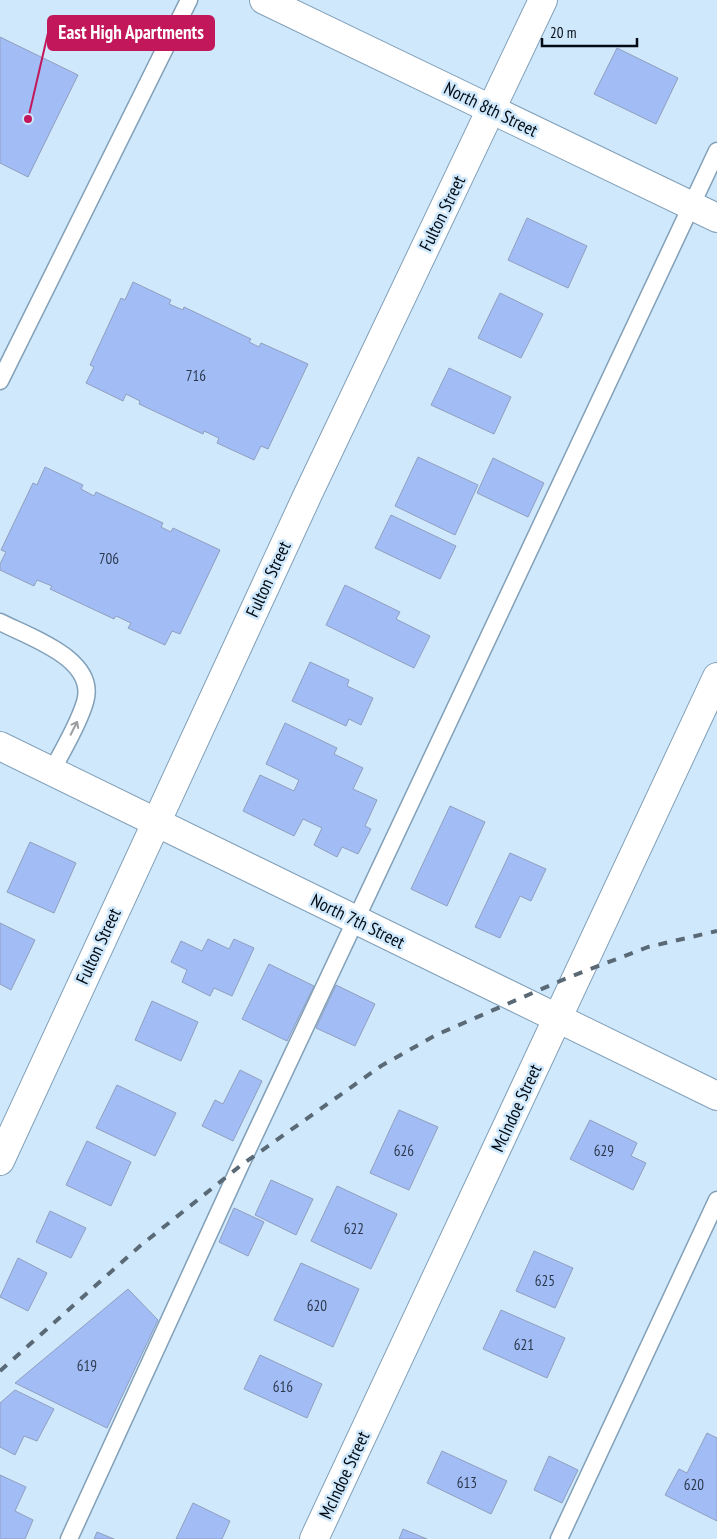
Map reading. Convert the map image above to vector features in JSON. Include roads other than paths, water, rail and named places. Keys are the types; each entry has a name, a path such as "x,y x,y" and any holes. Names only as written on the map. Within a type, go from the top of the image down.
{"street":[{"name":"Fulton Street","path":"0,1161 154,823 543,0"},
{"name":"North 8th Street","path":"279,3 491,109 717,218"},
{"name":"McIndoe Street","path":"314,1539 717,677"},
{"name":"North 7th Street","path":"0,746 154,823 717,1096"}],"lane":[{"path":"0,381 188,0"},
{"path":"69,1539 240,1166 717,151"},
{"path":"0,622 65,655 76,665 84,678 86,700 52,771"},
{"path":"559,1539 717,1200"}],"railway":[{"path":"0,1371 140,1246 240,1166 381,1066 436,1035 567,978 648,947 717,931"}],"place":[{"name":"East High Apartments","path":"28,119"}]}
